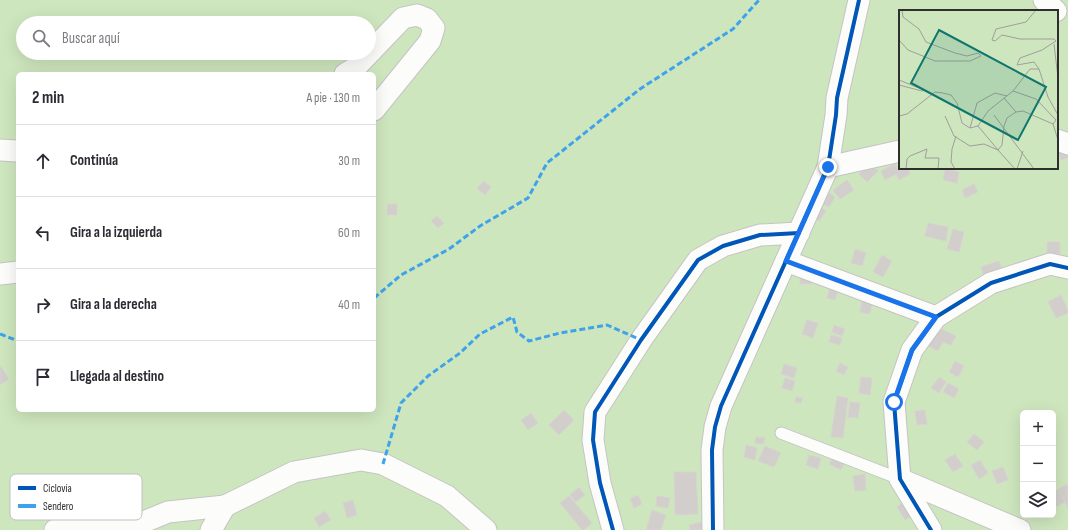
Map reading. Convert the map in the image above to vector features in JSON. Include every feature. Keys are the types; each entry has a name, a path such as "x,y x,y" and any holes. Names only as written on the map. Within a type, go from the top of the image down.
{"street":[{"path":"713,530 712,450 715,427 721,406 828,167 837,98 859,0"},
{"path":"1044,0 1056,10"},
{"path":"1058,12 1068,21"},
{"path":"376,46 403,18 416,15 427,19 434,28 430,41 376,108"},
{"path":"348,72 355,68 363,60"},
{"path":"1058,140 1068,144"},
{"path":"0,150 16,151"},
{"path":"828,167 899,151"},
{"path":"613,530 600,483 593,440 595,412 640,340 698,260 724,246 760,235 799,233"},
{"path":"786,261 936,317"},
{"path":"931,530 900,479 894,402 912,350 936,317 991,283 1050,264 1068,268"},
{"path":"0,274 16,272"},
{"path":"55,530 120,522 129,529 168,512 225,506 294,472 361,460 383,464 448,496 486,530"},
{"path":"900,479 1020,530"},
{"path":"212,530 225,506"}],"lane":[{"path":"781,433 900,479"}],"green space":[{"path":"0,0 1068,0 1068,530 0,530"}],"building":[{"path":"1068,147 1068,158 1061,160 1058,150"},
{"path":"870,162 878,171 867,182 859,174"},
{"path":"895,164 898,170 908,169 910,174 899,180 896,174 885,180 881,171"},
{"path":"945,169 959,172 957,183 943,180"},
{"path":"847,180 854,190 840,199 833,190"},
{"path":"484,181 491,187 485,195 477,188"},
{"path":"974,184 978,192 965,198 962,190"},
{"path":"827,192 835,197 829,207 821,203"},
{"path":"388,204 397,204 397,215 387,215"},
{"path":"818,205 826,211 819,221 811,216"},
{"path":"437,216 444,223 438,228 431,221"},
{"path":"928,223 948,227 946,241 925,236"},
{"path":"953,229 964,232 959,252 947,249"},
{"path":"1047,242 1060,242 1060,254 1047,254"},
{"path":"855,249 866,253 862,266 851,263"},
{"path":"882,255 892,261 883,277 873,272"},
{"path":"999,261 1003,273 985,279 981,267"},
{"path":"800,273 811,274 811,284 800,284"},
{"path":"831,284 839,287 835,300 827,298"},
{"path":"863,294 873,296 870,314 860,312"},
{"path":"1061,295 1068,313 1056,318 1048,302"},
{"path":"807,320 818,323 813,338 802,334"},
{"path":"834,325 845,329 842,336 832,332"},
{"path":"937,327 956,336 951,345 943,342 938,351 928,346"},
{"path":"831,335 842,338 840,345 829,342"},
{"path":"955,361 964,366 958,377 949,372"},
{"path":"840,363 848,367 844,375 836,371"},
{"path":"784,364 797,368 794,378 781,374"},
{"path":"0,365 9,379 0,385"},
{"path":"861,377 872,378 870,395 859,393"},
{"path":"939,377 946,382 939,393 931,388"},
{"path":"785,378 795,381 792,391 782,388"},
{"path":"948,383 959,389 954,398 943,392"},
{"path":"837,396 848,398 843,438 831,437"},
{"path":"796,397 803,398 801,403 795,402"},
{"path":"850,402 860,403 858,418 848,417"},
{"path":"564,410 574,420 559,435 549,425"},
{"path":"925,410 927,424 917,425 915,411"},
{"path":"531,413 538,423 528,430 521,420"},
{"path":"974,434 984,442 977,450 967,442"},
{"path":"756,437 765,438 763,444 755,443"},
{"path":"746,445 757,448 755,460 744,457"},
{"path":"765,446 781,453 774,467 758,461"},
{"path":"955,454 963,466 953,472 945,460"},
{"path":"809,455 821,458 818,469 806,465"},
{"path":"834,455 846,461 841,470 829,464"},
{"path":"980,460 988,473 979,479 971,465"},
{"path":"1003,467 1008,480 997,484 992,471"},
{"path":"674,472 696,472 698,514 675,515"},
{"path":"865,474 866,490 855,491 853,476"},
{"path":"1067,484 1068,486 1068,508 1059,489"},
{"path":"579,487 585,495 576,502 570,495"},
{"path":"1059,489 1065,502 1056,506 1056,490"},
{"path":"638,495 642,504 634,508 630,499"},
{"path":"569,496 592,523 584,530 582,530 560,503"},
{"path":"657,496 670,498 668,508 656,506"},
{"path":"353,500 357,515 347,518 343,503"},
{"path":"905,501 914,514 905,520 897,507"},
{"path":"652,510 666,515 661,530 646,530"},
{"path":"325,511 331,520 319,527 314,518"},
{"path":"701,522 703,530 690,530 689,525"}],"marked path":[{"path":"376,296 401,275 449,249 480,226 528,198 547,163 640,89 733,29 759,0"},
{"path":"383,464 401,403 428,376 460,353 480,334 513,317 517,332 529,341 560,333 607,325 641,340"},
{"path":"0,334 16,340"}],"cycle path":[{"path":"713,530 712,450 715,427 721,406 828,167 836,115 837,98 859,0"},
{"path":"613,530 600,483 593,440 595,412 641,340 698,260 723,246 760,235 799,233"},
{"path":"931,530 900,479 894,402 912,350 936,317 991,283 1050,264 1068,268"}],"route":[{"path":"828,167 786,261 936,317 912,350 894,402"}]}
